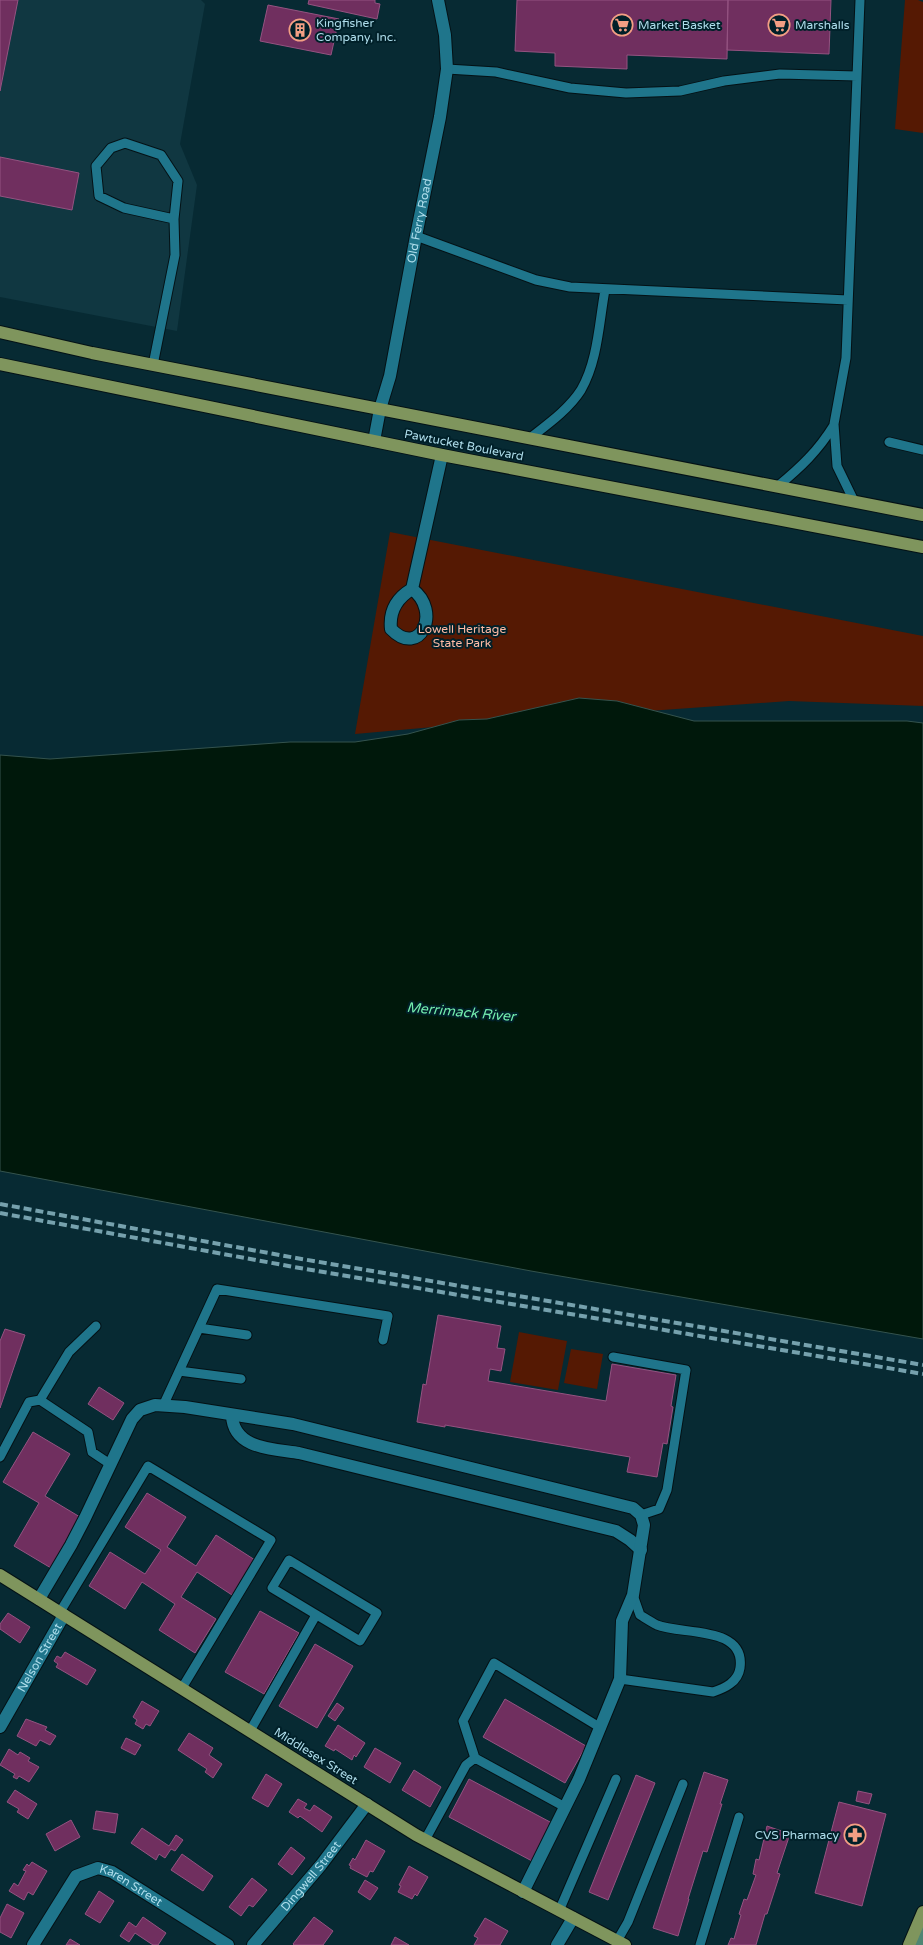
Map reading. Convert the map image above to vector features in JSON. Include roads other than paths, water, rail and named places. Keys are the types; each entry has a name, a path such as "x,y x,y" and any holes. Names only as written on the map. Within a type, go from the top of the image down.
{"main road":[{"name":"Pawtucket Boulevard","path":"0,332 153,365 923,515"},
{"name":"Pawtucket Boulevard","path":"0,364 442,455 923,547"},
{"name":"Middlesex Street","path":"0,1575 424,1840 621,1943"},
{"path":"909,1945 923,1912"},
{"path":"920,1945 923,1918"}],"street":[{"name":"Old Ferry Road","path":"374,441 380,409 390,376 440,117 447,69 445,35 438,0"},
{"path":"412,589 442,455"},
{"path":"38,1599 71,1545 132,1419 140,1410 155,1405 293,1424 615,1502 633,1508 640,1516 644,1525 633,1595 622,1622 620,1679 601,1728 566,1806 523,1892"},
{"path":"232,1415 233,1426 238,1435 258,1446 299,1454 616,1531 641,1550"},
{"name":"Nelson Street","path":"0,1727 62,1614"},
{"name":"Dingwell Street","path":"253,1945 321,1865 367,1804"},
{"name":"Karen Street","path":"32,1945 76,1876 98,1868 112,1872 228,1945"},
{"path":"557,1945 573,1918"}],"lane":[{"path":"854,501 837,466 834,424 846,358 860,0"},
{"path":"447,69 496,72 570,88 626,93 680,91 724,81 780,74 857,76"},
{"path":"153,365 175,255 174,219 178,182 161,155 125,143 111,148 96,166 98,196 124,208 174,219"},
{"path":"416,236 536,280 570,286 605,290 848,300"},
{"path":"530,438 560,413 580,391 592,367 605,290"},
{"path":"778,486 808,461 822,444 834,424"},
{"path":"889,442 923,450"},
{"path":"163,1406 217,1289 388,1316 383,1340"},
{"path":"40,1400 68,1352 96,1326"},
{"path":"199,1328 247,1335"},
{"path":"613,1357 686,1370 667,1490 659,1509 640,1516"},
{"path":"179,1371 241,1379"},
{"path":"0,1457 29,1402 40,1400 88,1432 92,1452 110,1464"},
{"path":"62,1614 148,1466 272,1540 182,1688"},
{"path":"289,1560 377,1613 360,1641 316,1615 272,1588 289,1560"},
{"path":"620,1679 713,1692 724,1689 734,1681 740,1670 741,1658 735,1646 726,1639 657,1625 640,1615 633,1595"},
{"path":"250,1730 316,1615"},
{"path":"566,1806 475,1758 463,1721 494,1663 601,1728"},
{"path":"424,1840 466,1765 475,1758"},
{"path":"559,1911 616,1779"},
{"path":"621,1943 683,1784"},
{"path":"700,1945 738,1817"}],"water":[{"name":"Merrimack River","path":"579,698 617,701 694,721 907,721 923,723 923,1339 531,1271 0,1171 0,755 50,759 290,742 355,742 408,734 459,720 487,719"}],"railway":[{"path":"0,1204 296,1258 923,1365"},
{"path":"0,1213 294,1267 923,1374"}],"place":[{"name":"Market Basket","path":"622,25"},
{"name":"Marshalls","path":"779,25"},
{"name":"Kingfisher Company, Inc.","path":"300,30"},
{"name":"CVS Pharmacy","path":"855,1835"}],"park label":[{"name":"Lowell Heritage State Park","path":"462,636"}]}
